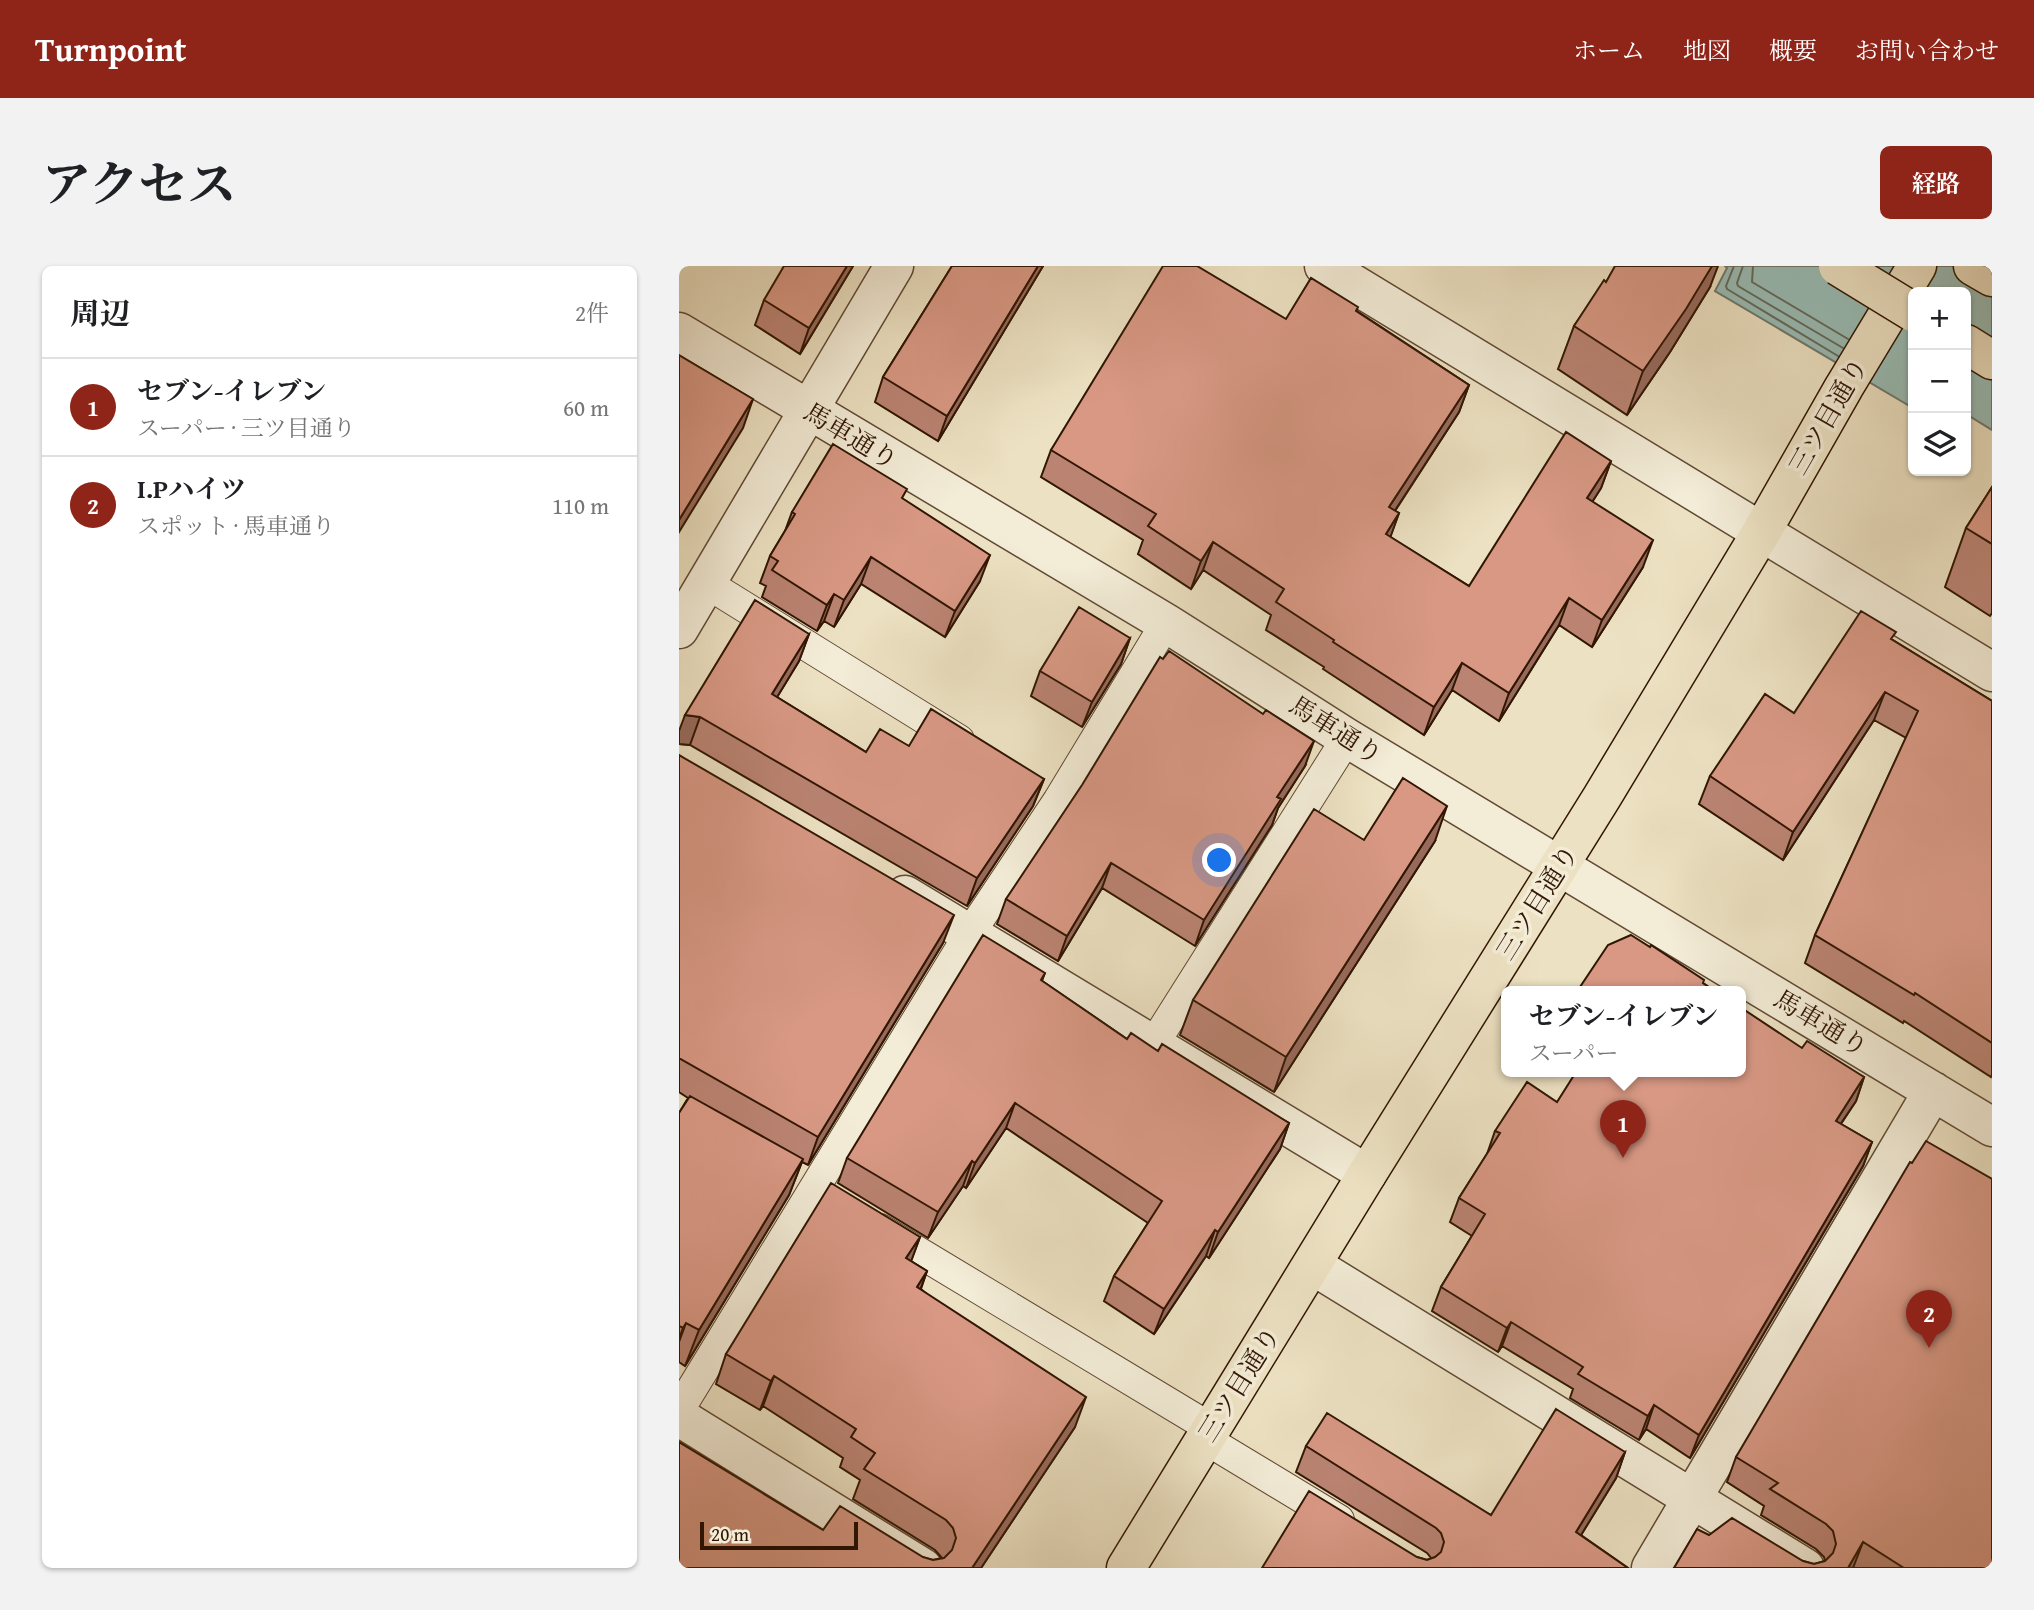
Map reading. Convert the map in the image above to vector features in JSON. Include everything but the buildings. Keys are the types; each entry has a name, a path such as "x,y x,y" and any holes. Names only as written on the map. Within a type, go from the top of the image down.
{"main road":[{"path":"1838,266 1908,309"},
{"name":"三ツ目通り","path":"1126,1568 1367,1174 1560,866 1762,531 1917,266"},
{"path":"1973,266 1992,277"},
{"path":"1971,347 1992,360"}],"street":[{"path":"679,629 894,266"},
{"path":"1324,266 1992,672"},
{"name":"馬車通り","path":"679,332 1166,624 1347,737 1992,1128"},
{"path":"877,879 971,933 1367,1174"},
{"path":"1651,1568 1933,1091"},
{"path":"1312,1265 1805,1568"},
{"path":"679,1417 922,1568"}],"lane":[{"path":"706,583 988,757"},
{"path":"679,1410 826,1197 1046,794 1166,624"},
{"path":"1153,1045 1347,737"},
{"path":"826,1197 1209,1434 1360,1533"}],"water":[{"path":"1725,266 1992,266 1992,430 1971,417 1971,287 1908,287 1908,405 1715,291 1727,268"}],"place":[{"name":"セブン-イレブン","path":"1623,1158"},
{"name":"I.Pハイツ","path":"1929,1348"}]}
